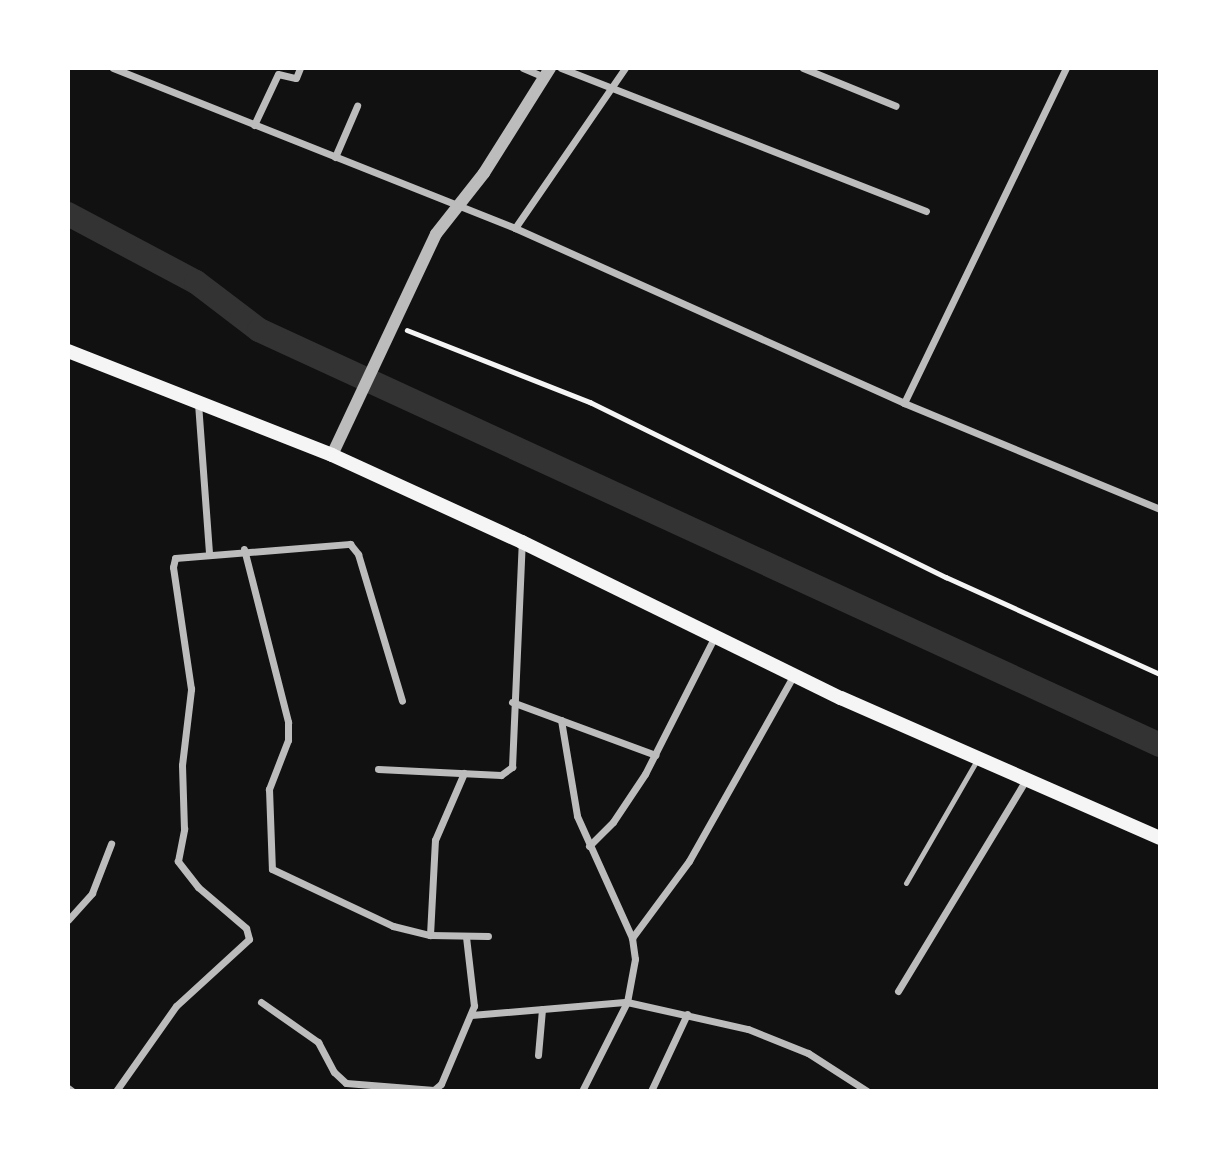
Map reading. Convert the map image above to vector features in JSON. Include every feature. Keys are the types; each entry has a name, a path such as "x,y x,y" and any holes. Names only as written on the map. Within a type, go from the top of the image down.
{"main road":[{"path":"68,351 332,455 522,542 794,675 977,760 1160,838"}],"street":[{"path":"113,68 515,228 904,403 1160,509"},
{"path":"254,125 278,74 296,78 300,68"},
{"path":"332,455 414,274 436,234 484,173 547,73 523,68"},
{"path":"561,68 926,211"},
{"path":"515,228 625,68"},
{"path":"803,68 896,106"},
{"path":"904,403 1066,68"},
{"path":"335,157 357,106"},
{"path":"198,403 209,552"},
{"path":"117,1091 176,1006 249,939 246,928 198,887 178,862 191,689 173,562 181,554 344,542 355,548 402,701"},
{"path":"378,769 501,775 512,766 512,702 522,542"},
{"path":"244,550 288,722 288,740 269,789 272,869 358,913 430,935 488,936"},
{"path":"589,846 613,822 655,755 715,636"},
{"path":"632,938 663,900 730,795 794,675"},
{"path":"512,702 655,755"},
{"path":"561,720 569,785 589,846 632,938 635,960 627,1002 582,1091"},
{"path":"430,935 430,868 435,840 464,773"},
{"path":"898,991 1025,781"},
{"path":"68,920 92,893 111,844"},
{"path":"261,1002 318,1042 334,1072 346,1083 428,1090 441,1084 471,1015 474,989 466,937"},
{"path":"471,1015 627,1002 748,1029 808,1054 867,1091"},
{"path":"538,1055 542,1009"},
{"path":"651,1091 687,1014"}],"lane":[{"path":"906,883 977,760"}],"path":[{"path":"392,324 590,402 946,577 1160,674"}],"waterway":[{"path":"68,214 196,282 259,330 1160,745"}]}
